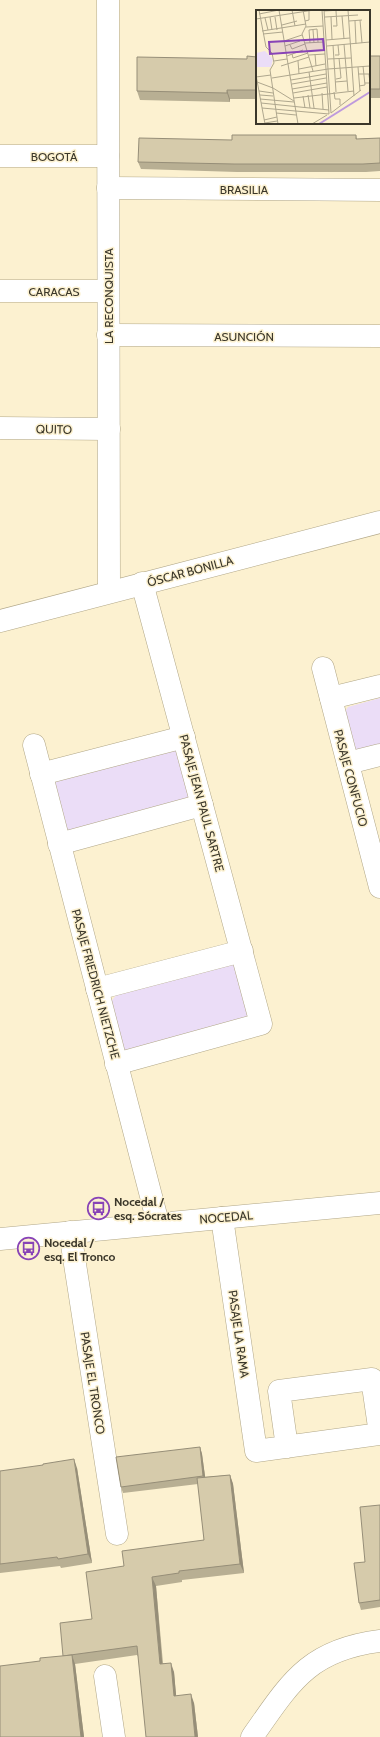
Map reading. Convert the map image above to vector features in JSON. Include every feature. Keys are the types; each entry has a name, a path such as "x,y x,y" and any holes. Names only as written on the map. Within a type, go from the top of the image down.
{"street":[{"name":"LA RECONQUISTA","path":"108,0 109,592"},
{"name":"BOGOTÁ","path":"0,156 108,156"},
{"name":"BRASILIA","path":"108,188 380,190"},
{"name":"CARACAS","path":"0,291 108,291"},
{"name":"ASUNCIÓN","path":"108,335 380,336"},
{"name":"QUITO","path":"0,428 109,429"},
{"name":"ÓSCAR BONILLA","path":"0,621 380,522"},
{"name":"PASAJE JEAN PAUL SARTRE","path":"116,1064 261,1024 142,583"},
{"name":"PASAJE CONFUCIO","path":"323,668 380,887"},
{"path":"330,698 380,686"},
{"path":"41,774 184,737"},
{"name":"PASAJE FRIEDRICH NIETZCHE","path":"34,745 158,1223"},
{"path":"348,763 380,755"},
{"path":"59,844 202,805"},
{"path":"97,989 242,951"},
{"name":"NOCEDAL","path":"0,1239 380,1203"},
{"name":"PASAJE LA RAMA","path":"222,1218 256,1451 287,1447"},
{"name":"PASAJE EL TRONCO","path":"70,1232 117,1534"},
{"path":"372,1379 380,1434 287,1447 279,1391 372,1379"},
{"path":"252,1737 286,1689 306,1668 318,1660 338,1651 364,1643 380,1641"},
{"path":"105,1676 114,1737"}],"shaded area":[{"path":"380,698 380,746 359,751 352,747 344,713 348,707"},
{"path":"177,744 189,799 65,834 49,780"},
{"path":"229,963 239,968 252,1019 123,1056 109,1004 117,994"}],"building":[{"path":"247,56 256,57 256,90 227,90 227,93 137,91 137,57 247,59"},
{"path":"370,56 380,56 380,89 370,89"},
{"path":"232,135 356,135 356,139 380,138 380,163 234,164 138,162 139,138 232,140"},
{"path":"200,1447 203,1476 121,1487 116,1457"},
{"path":"74,1459 88,1554 58,1559 57,1557 0,1564 0,1471"},
{"path":"230,1475 240,1564 179,1571 179,1573 152,1577 160,1664 171,1663 174,1696 191,1694 195,1737 146,1737 137,1646 63,1656 60,1623 92,1619 86,1572 124,1566 122,1551 204,1540 197,1478"},
{"path":"380,1505 380,1600 359,1603 354,1563 365,1562 360,1507"},
{"path":"72,1655 81,1737 0,1737 0,1666 40,1661 40,1658"}],"place":[{"name":"Nocedal / esq. Sócrates","path":"98,1208"},
{"name":"Nocedal / esq. El Tronco","path":"29,1249"}]}
